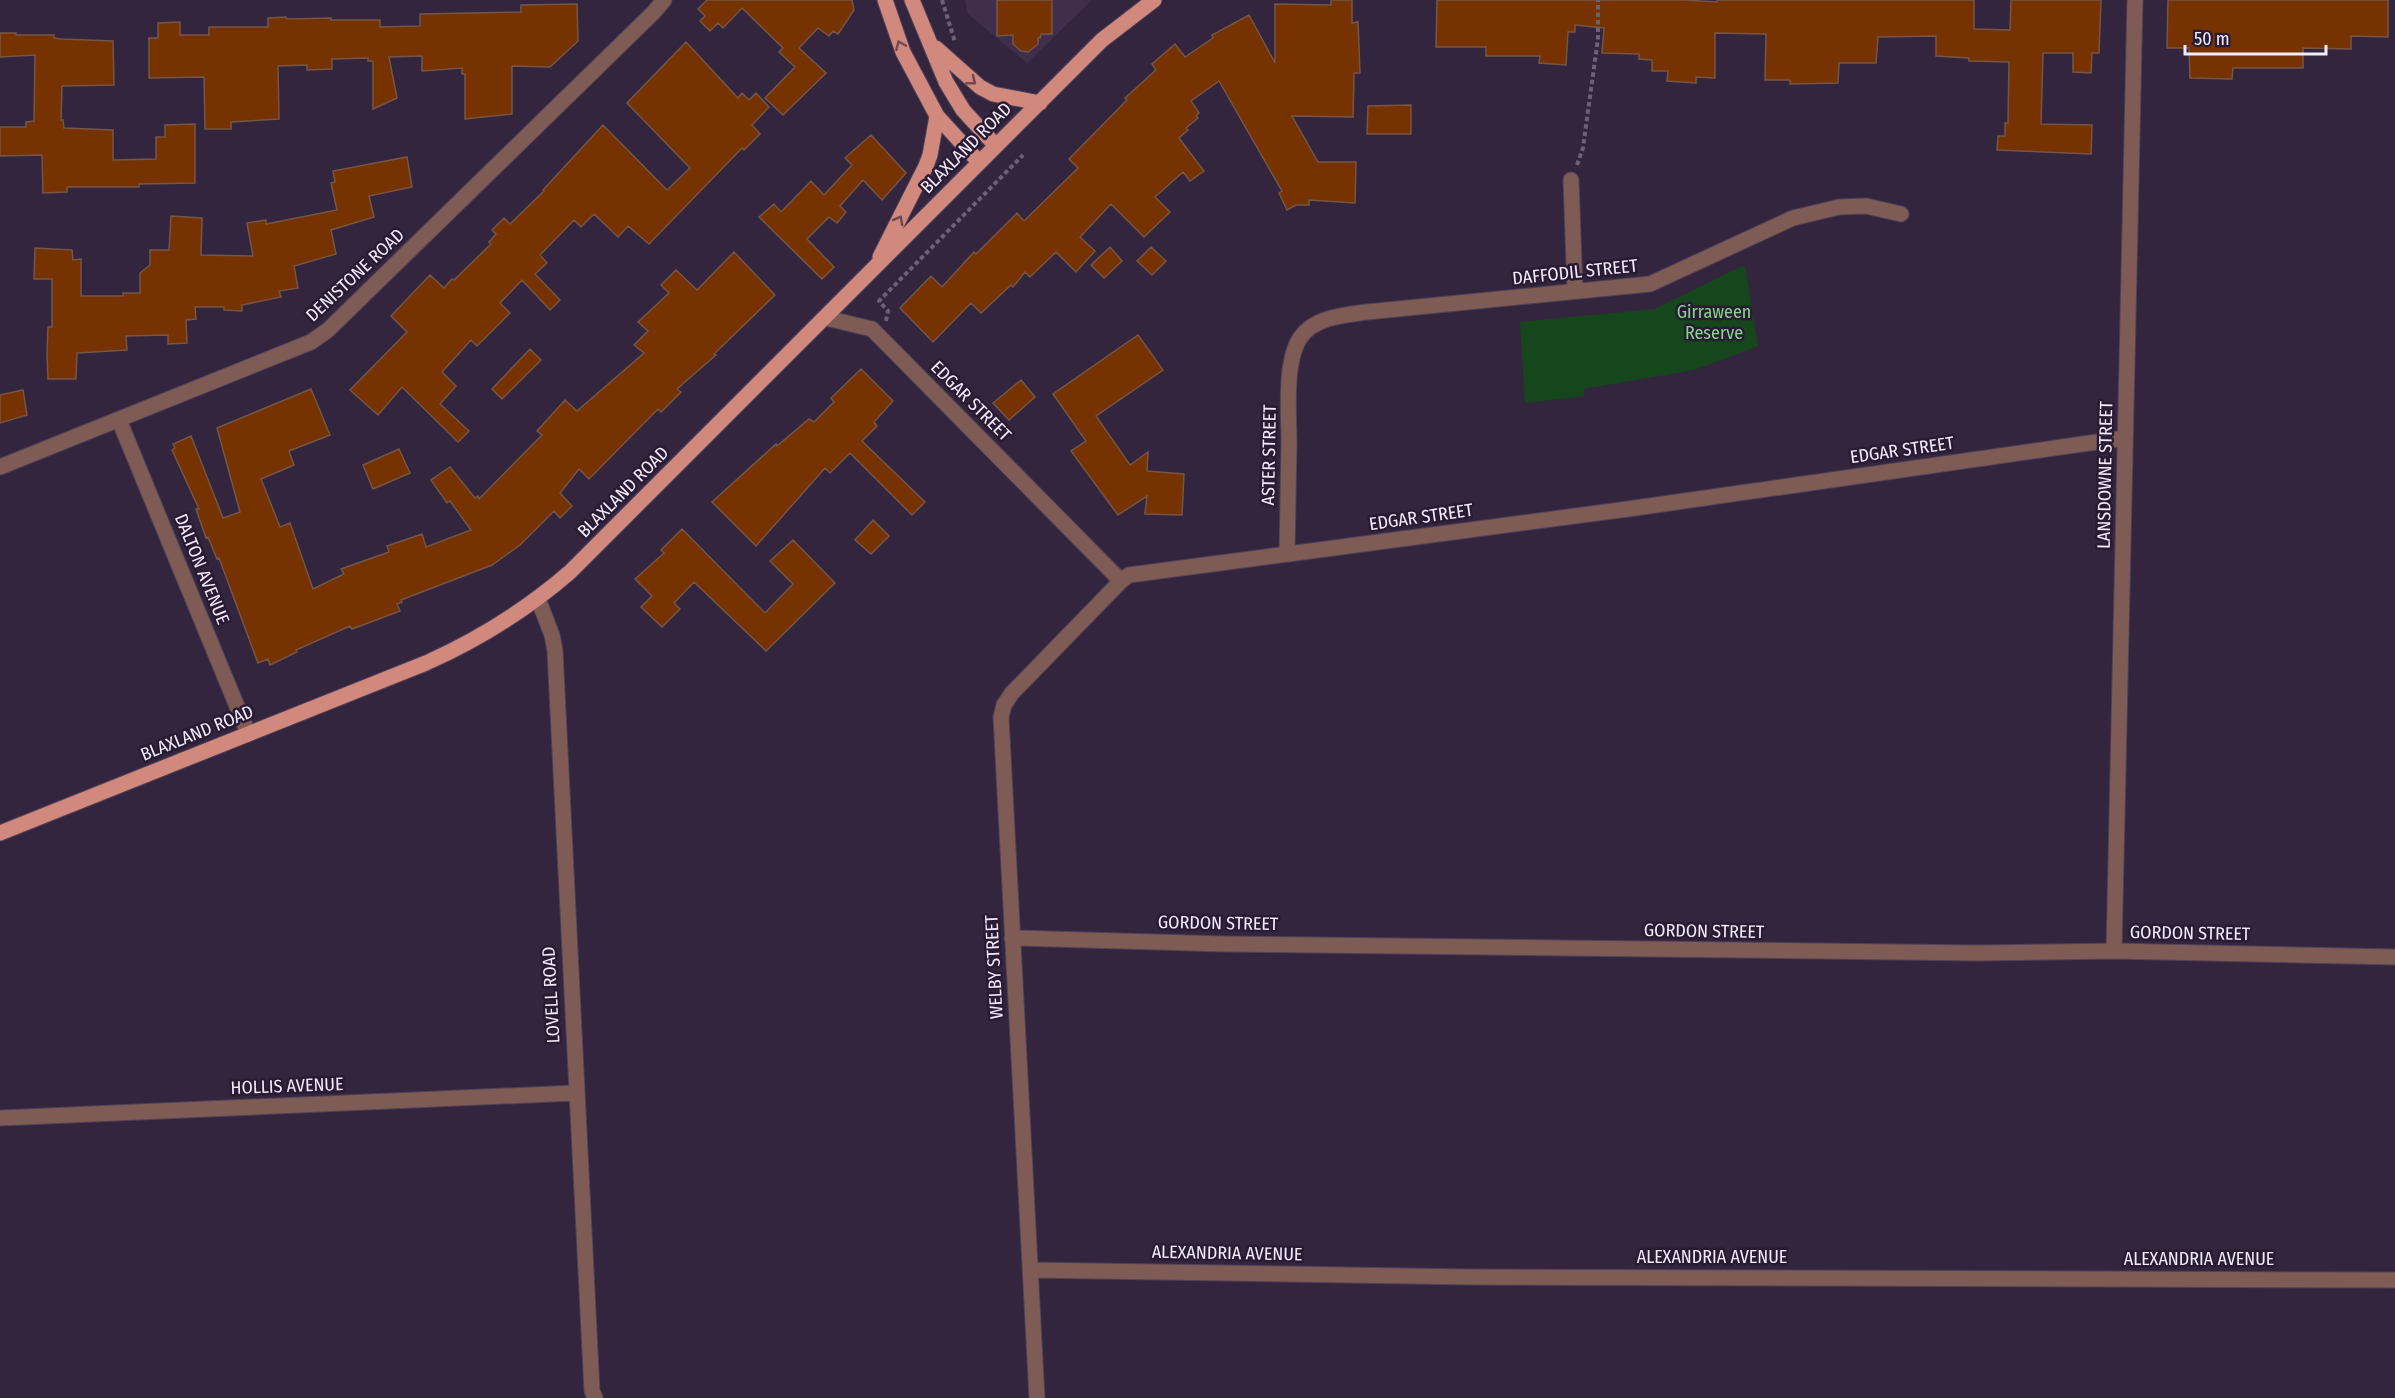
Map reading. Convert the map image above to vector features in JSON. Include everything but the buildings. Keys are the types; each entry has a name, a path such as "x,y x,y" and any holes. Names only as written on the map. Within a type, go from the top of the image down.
{"main road":[{"path":"885,0 903,52 937,116 979,162"},
{"path":"912,0 946,82 963,110 996,146"},
{"name":"BLAXLAND ROAD","path":"0,833 465,645 503,624 538,599 570,572 1102,40 1154,0"},
{"path":"930,42 951,64 980,87 993,94 1040,103"},
{"path":"872,271 926,166 937,116"}],"street":[{"name":"DENISTONE ROAD","path":"0,467 311,342 328,330 664,0"},
{"name":"LANSDOWNE STREET","path":"2114,951 2135,0"},
{"path":"1571,180 1575,291"},
{"name":"DAFFODIL STREET","path":"1292,356 1300,337 1314,325 1339,316 1650,284 1793,219 1839,207 1866,206 1901,214"},
{"name":"EDGAR STREET","path":"826,318 872,329 1121,581 1129,575 1628,509 2125,438"},
{"name":"ASTER STREET","path":"1287,554 1289,399 1292,356"},
{"name":"DALTON AVENUE","path":"119,420 248,734"},
{"name":"WELBY STREET","path":"1037,1398 1001,728 1004,705 1012,693 1121,581"},
{"name":"LOVELL ROAD","path":"538,599 552,635 555,651 575,1093 592,1396"},
{"name":"GORDON STREET","path":"1012,938 1587,949 1977,953 2114,951 2395,957"},
{"name":"HOLLIS AVENUE","path":"0,1118 575,1093"},
{"name":"ALEXANDRIA AVENUE","path":"1030,1270 1469,1276 2395,1280"}],"path":[{"path":"942,0 957,48"},
{"path":"1571,180 1583,148 1598,39 1598,0"},
{"path":"888,311 879,301 1023,154"}],"shaded area":[{"path":"965,0 1092,0 1027,63 968,14"}],"green space":[{"name":"Girraween Reserve","path":"1745,265 1758,346 1694,370 1583,389 1585,396 1525,403 1520,322 1654,309"}]}
